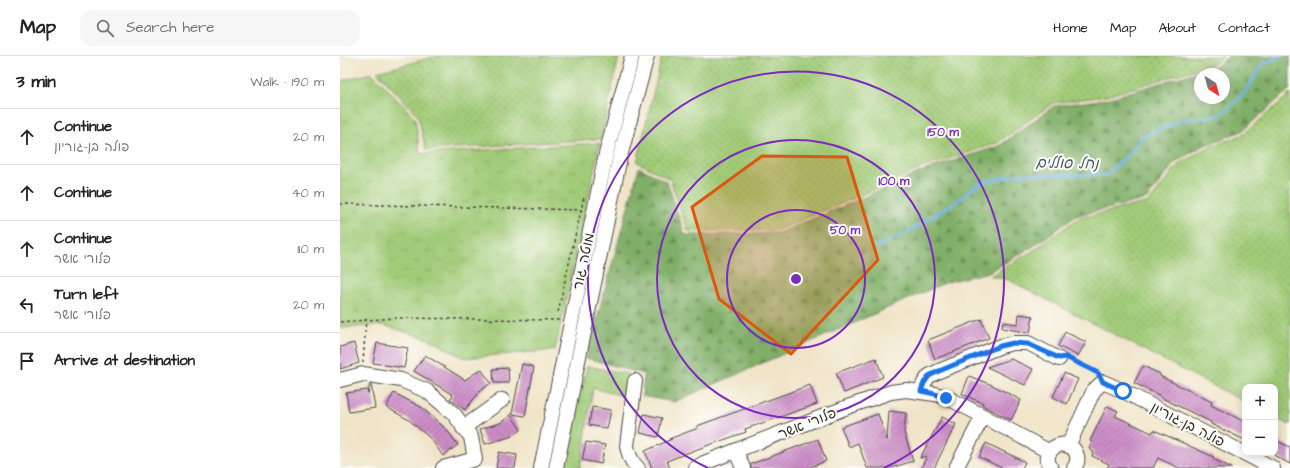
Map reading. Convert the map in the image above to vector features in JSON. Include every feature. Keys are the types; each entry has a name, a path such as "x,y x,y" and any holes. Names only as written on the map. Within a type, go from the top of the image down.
{"street":[{"name":"מוטה גור","path":"541,468 606,154 632,56"},
{"name":"מוטה גור","path":"556,468 620,157 647,56"},
{"path":"921,391 929,376 1000,346 1013,343 1028,344 1059,358"},
{"path":"340,380 363,374 401,380 427,391 454,414 470,437 475,459 443,468"},
{"path":"634,467 627,446 636,381"},
{"path":"1068,446 1094,390 1103,382"},
{"name":"פולה בן-גוריון","path":"1103,382 1273,468"},
{"name":"פלורי אשר","path":"696,468 871,398 891,392 906,390 921,391 946,398 1050,452"},
{"path":"463,428 502,400"},
{"path":"956,468 983,416"},
{"path":"1051,468 1048,463 1050,452 1055,446 1060,445 1068,446 1075,452 1077,456 1077,467"},
{"path":"736,451 743,468"}],"path":[{"path":"340,204 594,210"},
{"path":"340,322 366,319 402,318 571,320"},
{"path":"363,374 366,319"},
{"path":"1059,358 1066,357 1098,373 1103,382"}],"highlighted area":[{"path":"762,156 847,157 878,260 791,354 719,299 692,207"}],"green space":[{"path":"437,56 619,56 601,139 426,150 418,116 377,72"},
{"path":"662,56 1223,56 1216,63 1194,68 1194,70 1106,96 1053,103 997,143 924,167 777,230 688,231 670,179 637,162"},
{"path":"1229,56 1290,56 1290,89 1242,131 1203,146 1175,162 1147,199 1076,216 1032,247 989,272 947,282 674,402 642,396 644,374 586,358 639,167 667,182 685,235 778,233 925,170 999,146 1054,106 1107,99 1194,73 1194,104 1230,104 1230,68 1210,68 1217,66"},
{"path":"372,73 415,118 420,154 600,143 555,350 464,358 429,339 383,325 340,328 340,81"},
{"path":"1290,94 1290,425 1278,419 1278,384 1242,384 1242,400 1009,280 990,276 1034,250 1077,219 1149,202 1178,165 1205,149 1244,134"},
{"path":"587,366 628,374 623,396 593,388 580,468 564,468"}],"building":[{"path":"1019,314 1033,316 1030,333 1002,328 1003,322 1018,324"},
{"path":"981,319 989,338 935,359 928,340"},
{"path":"1065,332 1086,342 1078,356 1058,346"},
{"path":"354,343 359,363 340,369 340,347"},
{"path":"377,343 408,348 404,368 373,363"},
{"path":"425,355 465,380 481,369 491,383 480,391 465,410 450,399 453,395 414,371"},
{"path":"876,358 883,377 844,393 836,373"},
{"path":"1011,359 1033,369 1025,385 987,367"},
{"path":"522,364 534,367 525,416 512,414"},
{"path":"1143,366 1160,374 1160,376 1212,402 1211,405 1242,420 1242,439 1211,424 1211,422 1134,383"},
{"path":"508,368 509,383 494,383 493,369"},
{"path":"1064,373 1078,379 1067,404 1053,397"},
{"path":"969,376 992,385 1021,400 1011,420 982,405 983,403 962,394"},
{"path":"370,384 375,408 349,412 346,393 367,390 368,394"},
{"path":"810,385 817,404 745,429 746,432 667,461 670,468 652,468 645,451 672,439 669,439 698,428 697,426"},
{"path":"394,393 421,407 446,429 458,445 443,456 431,439 409,420 386,407"},
{"path":"1107,406 1118,411 1115,416 1152,433 1154,430 1214,457 1213,459 1232,468 1179,468 1158,458 1153,468 1107,468 1109,464 1092,456 1094,452 1089,449 1092,442 1090,441"},
{"path":"592,407 611,410 607,429 589,425"},
{"path":"889,411 906,413 904,432 913,461 891,468 867,468 858,443 849,447 841,427 878,414 887,440"},
{"path":"644,414 662,418 658,437 640,433"},
{"path":"511,415 521,430 510,437 485,444 480,429 500,423"},
{"path":"942,417 956,424 934,468 921,468 927,456 920,458"},
{"path":"818,439 826,461 808,468 751,468 751,464"},
{"path":"1278,441 1290,447 1290,464 1275,456 1278,456"},
{"path":"586,442 605,445 601,464 582,460"},
{"path":"986,443 1025,462 1022,468 1002,468 979,457"},
{"path":"499,452 517,455 515,468 496,468"}],"waterway":[{"name":"נחל סוללים","path":"874,248 905,234 959,200 980,183 1019,174 1107,175 1134,149 1141,137 1183,120 1221,115 1247,90 1262,65 1280,56"}],"route":[{"path":"946,398 921,391 929,376 1000,346 1013,343 1028,344 1059,358 1066,357 1098,373 1103,382 1123,391"}]}
